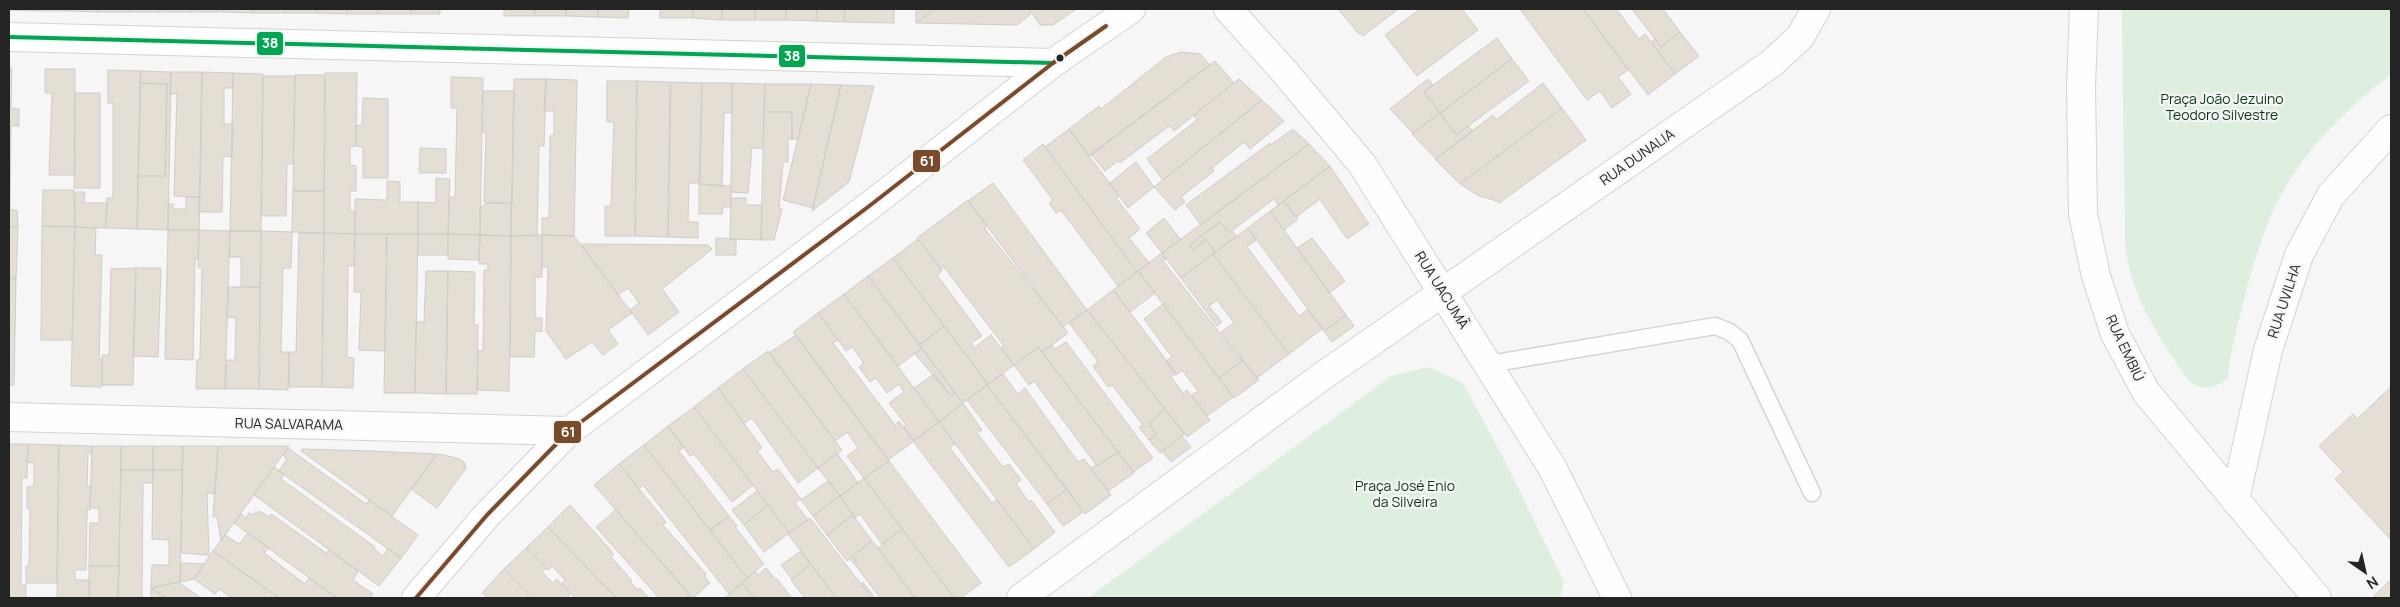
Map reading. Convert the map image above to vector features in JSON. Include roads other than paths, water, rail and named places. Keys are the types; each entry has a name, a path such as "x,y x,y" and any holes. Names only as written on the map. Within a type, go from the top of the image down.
{"street":[{"path":"416,598 487,515 569,431 868,207 1053,63 1131,9"},
{"name":"RUA UACUMÃ","path":"1228,9 1283,70 1362,164 1553,469 1617,598"},
{"name":"RUA DUNALIA","path":"1443,291 1772,64 1800,37 1816,9"},
{"name":"RUA EMBIÚ","path":"2084,9 2081,86 2083,214 2096,276 2115,334 2146,392 2317,598"},
{"path":"9,37 1053,63"},
{"name":"RUA UVILHA","path":"2234,500 2268,350 2298,255 2331,195 2391,130"},
{"path":"1021,598 1309,386 1443,291"},
{"name":"RUA SALVARAMA","path":"9,417 569,431"}],"lane":[{"path":"1489,364 1715,326 1728,331 1740,340 1812,493"}],"park label":[{"name":"Praça João Jezuino Teodoro Silvestre","path":"2222,108"},
{"name":"Praça José Enio da Silveira","path":"1405,494"}]}
